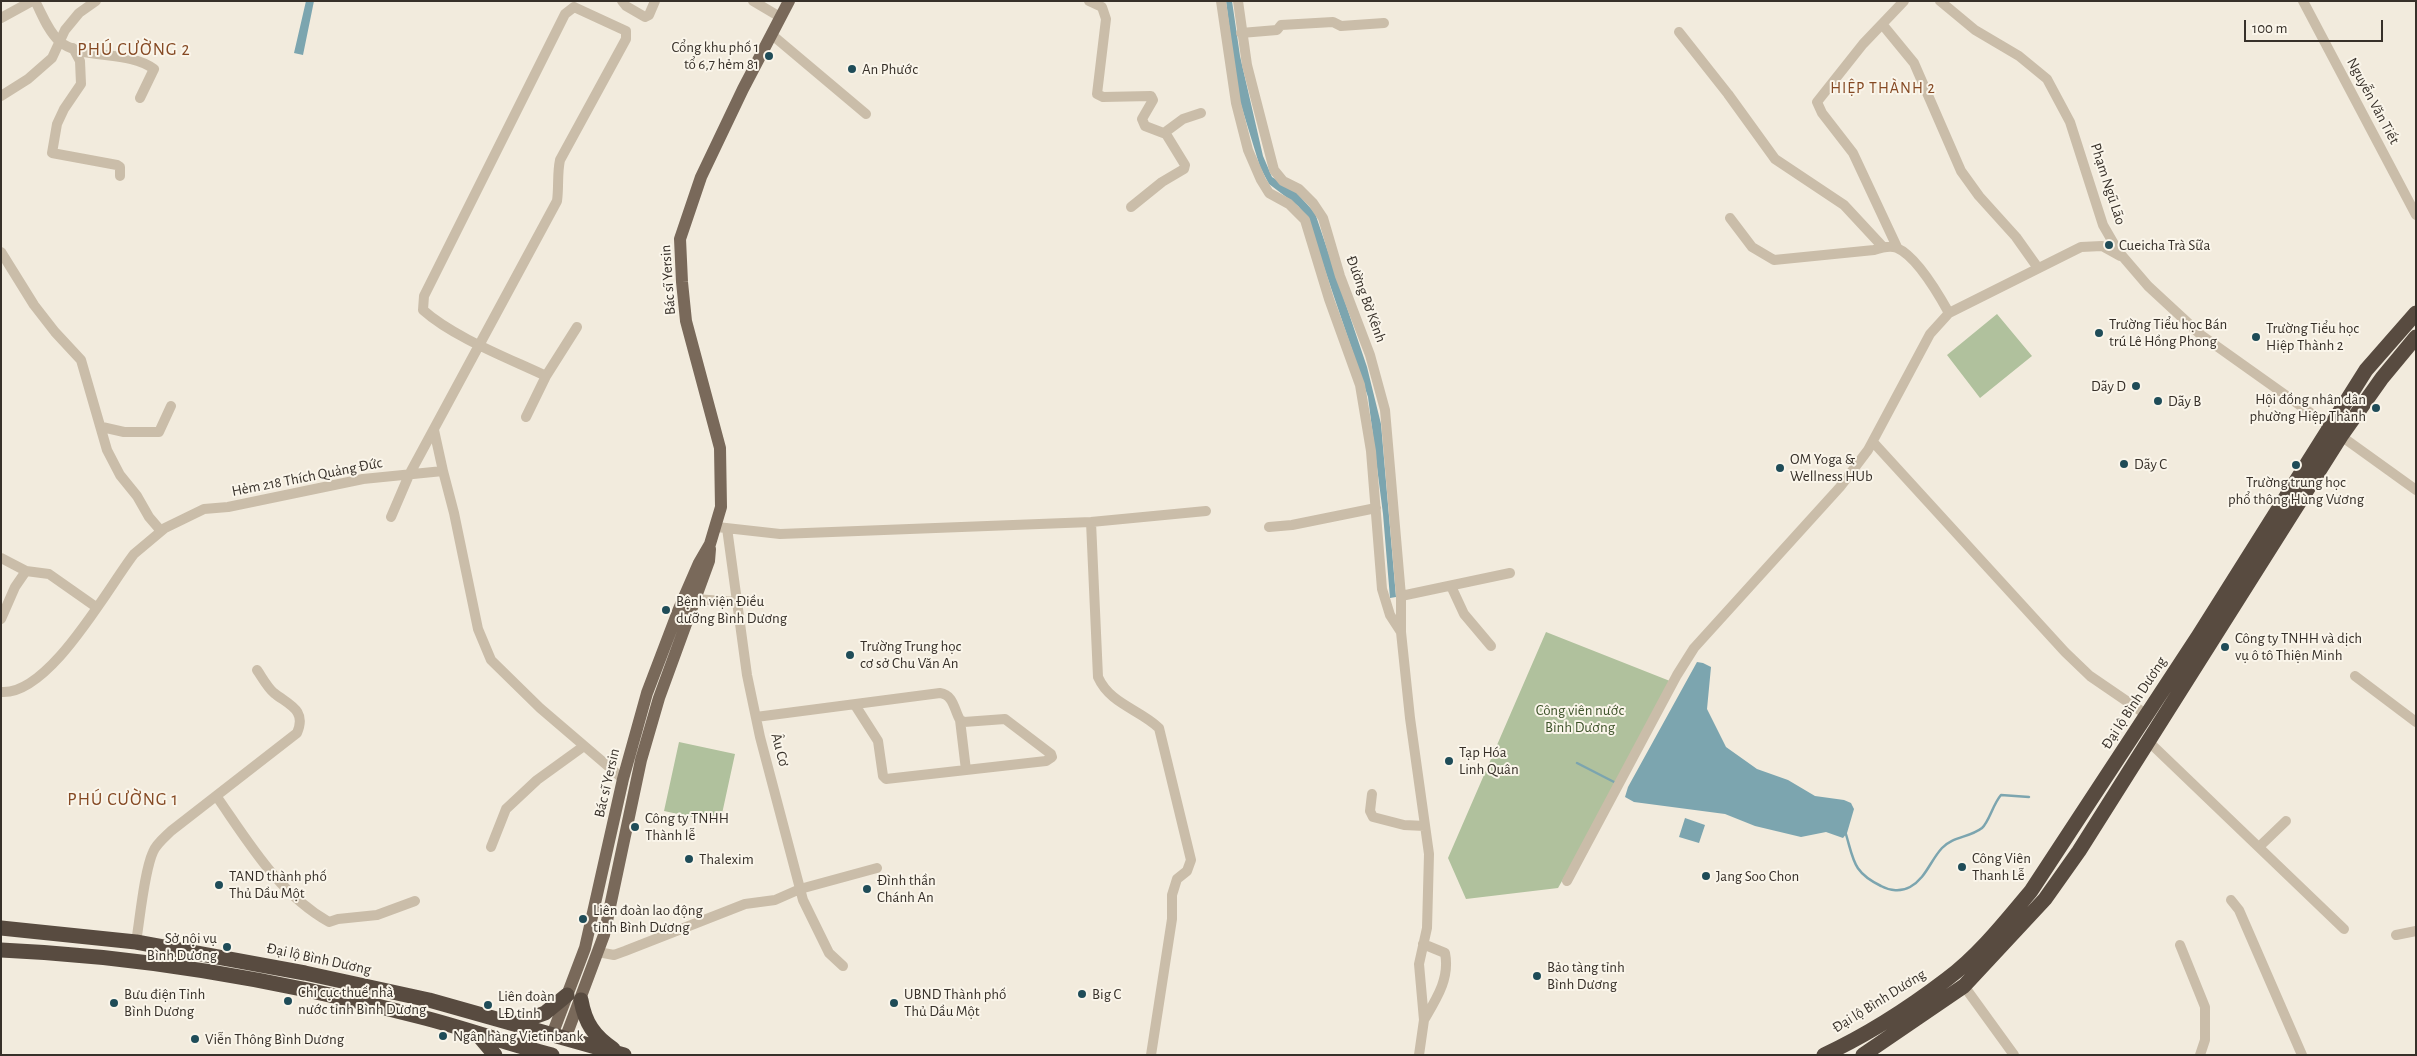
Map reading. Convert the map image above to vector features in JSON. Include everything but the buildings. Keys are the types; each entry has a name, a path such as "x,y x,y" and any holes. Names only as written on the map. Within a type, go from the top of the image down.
{"highway":[{"name":"Đại lộ Bình Dương","path":"1824,1055 1863,1036 1948,978 1999,929 2037,884 2147,715 2329,426 2366,370 2414,312"},
{"path":"1863,1055 1964,986 2045,899 2079,851 2341,436 2382,378 2416,337"},
{"name":"Đại lộ Bình Dương","path":"1,928 136,942 314,975 429,1000 622,1054"},
{"path":"133,961 136,942"},
{"path":"1,950 80,954 295,988 420,1016 548,1054 558,1037"},
{"path":"513,1024 539,1016 574,998 593,1033 622,1054"},
{"path":"475,1032 486,1042 495,1055"}],"main road":[{"name":"Bác sĩ Yersin","path":"558,1037 574,998 598,952 604,935 616,850 623,779 698,564 722,527 720,448 686,321 680,239 701,177 789,1"},
{"name":"Bác sĩ Yersin","path":"672,643 695,599 709,561 710,544"},
{"name":"Bác sĩ Yersin","path":"574,998 585,948 636,785 653,695"},
{"path":"623,779 636,785"}],"street":[{"path":"1,18 33,1 60,42 74,48 136,59 149,65 154,69 140,98"},
{"path":"1,96 28,79 52,58 65,30 80,13 96,1"},
{"path":"622,1 626,6 645,17 649,14 655,1"},
{"path":"753,1 780,17"},
{"path":"1089,1 1102,7 1106,19 1097,94 1103,97 1151,96 1153,100 1142,119 1149,129 1164,133 1185,165 1184,169 1162,182 1131,208"},
{"path":"1221,1 1236,103 1248,150 1260,180 1269,193 1288,204 1305,220 1329,299 1360,385 1371,451 1382,589 1390,615 1401,632"},
{"name":"Đường Bờ Kênh","path":"1238,1 1247,66 1274,170 1283,181 1299,189 1313,203 1322,218 1340,276 1370,355 1385,410 1401,596 1401,632 1410,718 1429,854 1427,928 1419,964 1424,1020"},
{"path":"1904,1 1863,44 1817,102 1822,113 1853,153 1897,247 1917,264 1949,313"},
{"name":"Phạm Ngũ Lão","path":"1940,1 1975,30 2020,56 2047,79 2070,122 2103,225 2123,257 2148,286 2201,335 2329,426"},
{"name":"Nguyễn Văn Tiết","path":"2302,1 2416,215"},
{"path":"391,517 409,475 480,345 557,201 559,188 557,174 560,160 626,39 626,31 574,4 565,14 424,296 423,310 432,318 480,345 546,376"},
{"path":"1242,33 1277,30 1279,26 1289,24 1333,22 1339,26 1350,26 1384,23"},
{"path":"1882,24 1914,63 1960,171 2016,238 2038,268"},
{"path":"1679,32 1728,94 1775,159 1844,205 1883,247"},
{"path":"771,34 866,114"},
{"path":"74,48 80,61 81,84 64,108 57,124 52,153 116,165 120,167 120,176"},
{"path":"1164,133 1183,119 1201,113"},
{"path":"1730,218 1752,247 1774,260 1897,247"},
{"path":"1567,882 1694,648 1840,487 1873,442 1930,334 1949,313 2081,247 2102,246 2123,257"},
{"path":"1,252 34,305 55,332 81,360 102,427 107,450 120,475 137,496 149,518 161,531"},
{"path":"526,417 546,376 577,327"},
{"path":"102,427 124,432 159,432 172,406"},
{"path":"434,430 454,513 478,630 491,660 540,708 623,779"},
{"path":"2341,436 2416,490"},
{"path":"1873,442 2065,652 2090,676 2147,715"},
{"name":"Hẻm 218 Thích Quảng Đức","path":"1,692 24,686 48,670 66,651 134,554 161,531 204,509 246,504 362,479 443,471"},
{"path":"1269,527 1292,526 1376,508"},
{"path":"722,527 780,534 1091,522 1206,511"},
{"path":"1091,522 1098,676 1103,687 1113,699 1160,728 1191,860 1187,871 1177,879 1172,895 1172,919 1151,1055"},
{"name":"Âu Cơ","path":"722,527 737,602 747,675 756,717 803,900 829,953 843,966"},
{"path":"1,558 26,571 49,574 96,607"},
{"path":"1,619 26,571"},
{"path":"1401,596 1510,573"},
{"path":"1451,586 1464,614 1491,646"},
{"path":"695,599 737,602"},
{"path":"136,942 152,852 171,831 217,798 291,740 300,725 298,714 286,700 272,691 257,670"},
{"path":"2355,676 2416,722"},
{"path":"756,717 945,694 950,698 960,720 966,770"},
{"path":"856,705 878,741 883,776 886,779 1046,761 1052,757 1051,754 1001,718 964,722 960,720"},
{"path":"2148,741 2260,846 2344,929"},
{"path":"491,847 506,810 532,785 584,746"},
{"path":"1372,794 1370,811 1373,817 1404,825 1425,826"},
{"path":"217,798 278,882 310,911 329,922 338,918 377,915 416,901"},
{"path":"2260,846 2286,821"},
{"path":"598,952 614,955 631,950 745,904 775,900 800,889 877,868"},
{"path":"2231,900 2239,910 2302,1055"},
{"path":"2396,936 2416,931"},
{"path":"1419,1055 1424,1020 1441,992 1448,965 1445,952 1423,944"},
{"path":"2180,945 2205,1008 2205,1040 2200,1055"},
{"path":"1964,986 2014,1055"}],"green space":[{"path":"1997,314 2032,356 1980,398 1947,355"},
{"name":"Công viên nước Bình Dương","path":"1546,632 1675,683 1558,888 1466,899 1448,858"},
{"path":"679,742 735,754 720,823 664,811"}],"water":[{"path":"306,1 314,1 303,55 294,53"},
{"path":"1226,1 1232,1 1240,56 1263,156 1272,177 1295,191 1315,213 1367,367 1381,424 1396,597 1390,598 1383,514 1368,397 1307,217 1298,206 1269,184 1260,167 1238,95"},
{"path":"1697,662 1711,667 1707,709 1726,747 1757,769 1788,780 1815,796 1844,800 1851,803 1854,809 1847,833 1843,838 1826,832 1801,837 1755,826 1725,814 1634,802 1625,797 1628,787"},
{"path":"1685,818 1705,825 1699,843 1679,837"}],"waterway":[{"path":"1577,763 1616,783"},
{"path":"1845,831 1855,864 1864,876 1884,888 1903,890 1920,879 1946,844 1982,828 2001,795 2029,797"}],"place":[{"name":"Cổng khu phố 1 tổ 6,7 hẻm 81","path":"769,56"},
{"name":"An Phước","path":"852,69"},
{"name":"Cueicha Trà Sữa","path":"2109,245"},
{"name":"Trường Tiểu học Bán trú Lê Hồng Phong","path":"2099,333"},
{"name":"Trường Tiểu học Hiệp Thành 2","path":"2256,337"},
{"name":"Dãy D","path":"2136,386"},
{"name":"Dãy B","path":"2158,401"},
{"name":"Hội đồng nhân dân phường Hiệp Thành","path":"2376,408"},
{"name":"Dãy C","path":"2124,464"},
{"name":"Trường trung học phổ thông Hùng Vương","path":"2296,465"},
{"name":"OM Yoga & Wellness HUb","path":"1780,468"},
{"name":"Bệnh viện Điều dưỡng Bình Dương","path":"666,610"},
{"name":"Công ty TNHH và dịch vụ ô tô Thiện Minh","path":"2225,647"},
{"name":"Trường Trung học cơ sở Chu Văn An","path":"850,655"},
{"name":"Tạp Hóa Linh Quân","path":"1449,761"},
{"name":"Công ty TNHH Thành lễ","path":"635,827"},
{"name":"Thalexim","path":"689,859"},
{"name":"Công Viên Thanh Lễ","path":"1962,867"},
{"name":"Jang Soo Chon","path":"1706,876"},
{"name":"TAND thành phố Thủ Dầu Một","path":"219,885"},
{"name":"Đình thần Chánh An","path":"867,889"},
{"name":"Liên đoàn lao động tỉnh Bình Dương","path":"583,919"},
{"name":"Sở nội vụ Bình Dương","path":"227,947"},
{"name":"Bảo tàng tỉnh Bình Dương","path":"1537,976"},
{"name":"Big C","path":"1082,994"},
{"name":"Chi cục thuế nhà nước tỉnh Bình Dương","path":"288,1001"},
{"name":"Bưu điện Tỉnh Bình Dương","path":"114,1003"},
{"name":"UBND Thành phố Thủ Dầu Một","path":"894,1003"},
{"name":"Liên đoàn LĐ tỉnh","path":"488,1005"},
{"name":"Ngân hàng Vietinbank","path":"443,1036"},
{"name":"Viễn Thông Bình Dương","path":"195,1039"}],"district":[{"name":"PHÚ CƯỜNG 2","path":"134,50"},
{"name":"HIỆP THÀNH 2","path":"1883,88"},
{"name":"PHÚ CƯỜNG 1","path":"123,800"}]}
